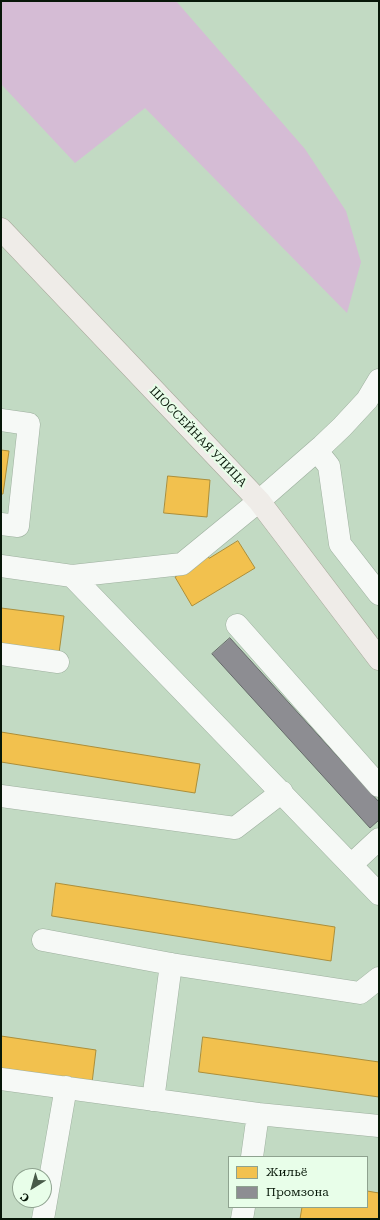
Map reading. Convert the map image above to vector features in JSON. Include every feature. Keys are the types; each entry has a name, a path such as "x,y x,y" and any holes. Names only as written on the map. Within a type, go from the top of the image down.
{"main road":[{"name":"ШОССЕЙНАЯ УЛИЦА","path":"2,232 259,501 379,659"}],"street":[{"path":"1,566 72,576 182,564 317,451 373,397 379,380"},
{"path":"1,420 30,424 18,526 1,524"},
{"path":"317,451 330,466 340,544 379,594"},
{"path":"72,576 379,894"},
{"path":"237,625 379,786"},
{"path":"1,654 58,662"},
{"path":"1,796 235,828 282,792"},
{"path":"351,865 379,839"},
{"path":"43,940 171,964 360,993 379,978"},
{"path":"153,1100 171,964"},
{"path":"1,1078 258,1114 379,1126"},
{"path":"43,1219 66,1088"},
{"path":"252,1156 258,1114"},
{"path":"242,1219 244,1208"}],"shaded area":[{"path":"1,1 176,1 305,149 346,211 361,262 347,313 145,108 75,163 1,84"}],"building: Жильё":[{"path":"1,450 9,451 3,494 1,494"},
{"path":"168,476 210,480 207,517 164,513"},
{"path":"238,541 255,568 192,606 175,577 188,569 206,554 209,558"},
{"path":"1,608 64,616 59,653 1,645"},
{"path":"1,732 200,764 195,793 1,762"},
{"path":"56,883 335,927 331,961 52,916"},
{"path":"1,1036 96,1050 92,1083 1,1069"},
{"path":"203,1037 379,1062 379,1097 199,1072"},
{"path":"368,1191 379,1193 379,1219 300,1219 302,1208 368,1208"}],"building: Промзона":[{"path":"230,638 379,802 379,820 370,828 212,654"}]}
